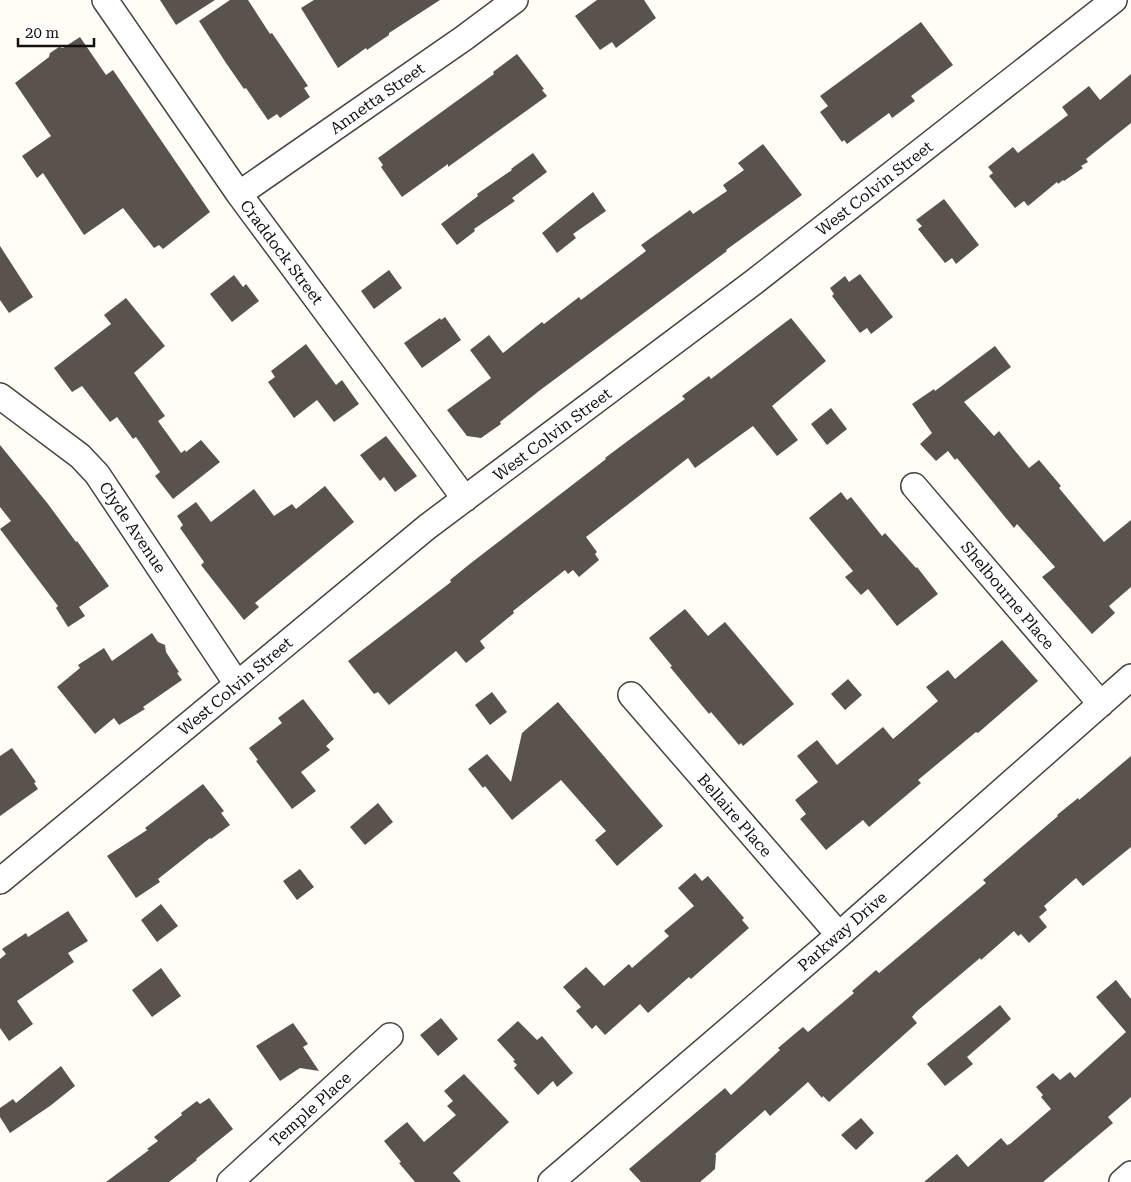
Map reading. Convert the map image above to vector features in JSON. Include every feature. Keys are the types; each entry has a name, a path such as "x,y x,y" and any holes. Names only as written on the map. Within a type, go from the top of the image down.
{"street":[{"name":"Craddock Street","path":"105,0 238,194 465,499"},
{"name":"Annetta Street","path":"238,194 464,38 515,0"},
{"name":"West Colvin Street","path":"0,881 427,527 754,282 1114,0"},
{"name":"Clyde Avenue","path":"0,396 80,456 97,474 237,684"},
{"name":"Shelbourne Place","path":"914,486 1101,704"},
{"name":"Parkway Drive","path":"551,1182 839,935 1131,677"},
{"name":"Bellaire Place","path":"631,694 839,935"},
{"name":"Temple Place","path":"230,1182 390,1036"},
{"path":"1122,1182 1131,1174"}],"building":[{"path":"160,0 215,0 176,25"},
{"path":"230,0 248,0 308,86 304,88 310,97 280,118 277,114 268,120 246,88 244,89 199,21"},
{"path":"314,0 440,0 338,68 301,8"},
{"path":"597,0 644,0 656,18 616,48 612,42 600,50 575,16"},
{"path":"921,22 953,65 911,96 915,101 892,118 889,113 847,144 844,140 842,142 820,112 828,106 820,96"},
{"path":"80,37 106,75 113,70 210,212 163,249 159,245 154,248 123,208 84,235 43,173 37,178 22,156 51,136 15,83 49,57 50,53 59,47 63,48"},
{"path":"517,54 544,89 542,90 547,96 448,167 448,164 402,197 381,167 383,165 378,158 494,74 493,72"},
{"path":"1131,74 1131,123 1086,159 1088,162 1081,166 1083,168 1064,181 1058,184 1057,182 1028,206 1024,201 1015,208 989,176 993,173 988,167 1013,147 1018,153 1068,115 1062,107 1089,86 1100,100"},
{"path":"763,144 802,195 539,391 500,422 501,424 481,438 467,436 447,410 491,378 470,350 489,335 503,353 542,322 544,324 579,297 581,300 646,251 641,245 690,210 693,214 727,191 723,185 744,170 738,163"},
{"path":"533,153 547,172 512,198 515,201 474,229 475,231 457,245 441,224 478,196 477,194"},
{"path":"593,192 606,211 573,234 576,238 557,253 542,233"},
{"path":"944,199 979,245 956,264 952,258 945,263 918,229 922,226 916,220"},
{"path":"0,246 33,297 9,313 0,300"},
{"path":"389,270 402,288 374,309 361,291"},
{"path":"860,274 893,317 871,334 867,328 860,333 832,296 834,294 830,288 845,276 849,282"},
{"path":"234,275 243,287 246,284 259,301 232,322 210,294"},
{"path":"126,298 165,346 134,373 165,416 158,421 181,453 185,450 186,452 201,440 220,462 173,499 155,476 160,472 136,437 133,439 117,417 110,422 82,386 72,392 54,368 111,324 104,315"},
{"path":"445,317 461,340 422,368 404,343 440,318 441,320"},
{"path":"791,318 826,361 772,406 798,440 777,456 753,426 695,468 688,458 586,537 597,552 595,554 599,560 579,577 573,570 568,574 565,570 513,611 514,613 480,641 485,648 466,663 456,651 389,705 378,692 374,694 348,661 451,582 450,580 471,563 605,458 685,399 682,396 709,376 711,379"},
{"path":"306,344 336,385 342,380 359,404 334,422 317,400 294,418 268,382 275,377 271,371"},
{"path":"995,346 1011,367 964,402 994,436 999,431 1029,468 1039,460 1061,486 1059,488 1104,542 1131,520 1131,587 1109,606 1115,613 1092,634 1042,577 1055,567 1017,524 1014,528 957,458 955,460 948,451 936,461 920,444 932,433 912,404 934,389 935,391"},
{"path":"831,408 847,429 827,445 811,424"},
{"path":"386,436 417,476 395,492 384,477 380,481 360,455"},
{"path":"0,445 77,541 109,586 79,607 85,616 68,627 56,608 58,606 0,529 11,521 0,507"},
{"path":"325,486 354,522 255,603 259,607 244,620 201,565 204,562 180,528 183,525 177,516 196,502 211,522 254,489 274,516 292,504 296,509"},
{"path":"841,492 847,500 851,497 882,536 885,533 917,567 938,594 897,626 868,589 861,595 845,577 853,571 809,518"},
{"path":"685,609 708,636 725,622 794,704 743,746 741,743 739,745 711,712 709,714 649,638"},
{"path":"152,633 158,642 165,645 166,652 182,680 143,707 145,709 119,725 114,718 95,734 57,687 80,668 78,665 104,648 112,661"},
{"path":"1002,640 1038,681 978,733 976,732 918,780 921,783 869,827 863,820 826,850 800,819 806,814 795,800 818,782 797,756 817,740 837,765 883,727 893,739 938,701 926,687 948,670 955,679"},
{"path":"848,679 862,695 845,710 831,694"},
{"path":"492,692 507,712 490,725 475,705"},
{"path":"303,699 334,739 326,746 330,750 301,772 316,791 292,809 256,761 258,760 249,748 282,723 278,718"},
{"path":"558,702 663,826 617,866 595,840 606,831 561,780 512,820 485,786 483,788 468,769 487,754 511,782 522,733"},
{"path":"12,748 36,782 34,783 38,789 0,816 0,756"},
{"path":"1131,756 1131,847 1083,886 1076,878 1044,906 1047,910 1039,917 1047,927 1029,943 1021,934 1018,936 1014,931 981,960 980,958 916,1012 912,1017 917,1023 829,1102 823,1096 822,1098 808,1082 770,1116 765,1110 715,1154 715,1169 700,1182 641,1182 629,1169 725,1088 731,1095 780,1050 778,1048 803,1027 808,1032 854,993 852,991 876,970 879,973 986,883 983,880 1057,815 1078,798 1079,800"},
{"path":"203,784 224,811 221,813 230,825 210,838 158,879 160,882 136,898 107,856 147,830 145,828"},
{"path":"378,803 393,822 365,845 350,827"},
{"path":"300,869 314,887 297,900 283,881"},
{"path":"695,873 702,881 708,876 744,918 742,920 749,928 691,979 689,977 648,1013 640,1004 605,1035 596,1025 592,1029 576,1011 581,1007 563,987 586,967 604,986 629,964 632,968 669,936 664,931 694,906 678,888"},
{"path":"161,904 178,926 157,942 141,920"},
{"path":"68,911 88,941 68,953 74,962 17,1001 33,1024 9,1041 0,1028 0,959 6,954 2,949 26,933 28,937"},
{"path":"161,968 181,996 152,1017 132,990"},
{"path":"1116,980 1131,999 1131,1097 1108,1117 1113,1123 1043,1182 924,1182 957,1154 968,1167 1001,1138 1007,1145 1010,1144 1051,1109 1041,1097 1043,1095 1036,1087 1053,1073 1060,1080 1070,1072 1075,1078 1126,1032 1096,997"},
{"path":"1000,1005 1011,1019 967,1057 973,1064 945,1086 927,1064"},
{"path":"441,1018 458,1039 438,1056 420,1035"},
{"path":"518,1021 537,1040 542,1036 573,1073 557,1087 553,1081 538,1095 514,1068 517,1065 513,1061 515,1060 497,1040"},
{"path":"293,1023 308,1044 303,1047 319,1071 300,1068 280,1081 256,1046"},
{"path":"61,1066 75,1086 50,1106 10,1133 0,1117 0,1108 13,1099 16,1103"},
{"path":"464,1074 509,1122 453,1173 461,1182 415,1182 384,1141 407,1122 424,1142 456,1115 447,1106 453,1101 444,1091"},
{"path":"209,1098 233,1129 197,1160 169,1182 106,1182 149,1150 147,1149 158,1141 154,1137 182,1115 181,1113 197,1101 200,1104"},
{"path":"861,1118 874,1133 856,1150 841,1135"}]}
